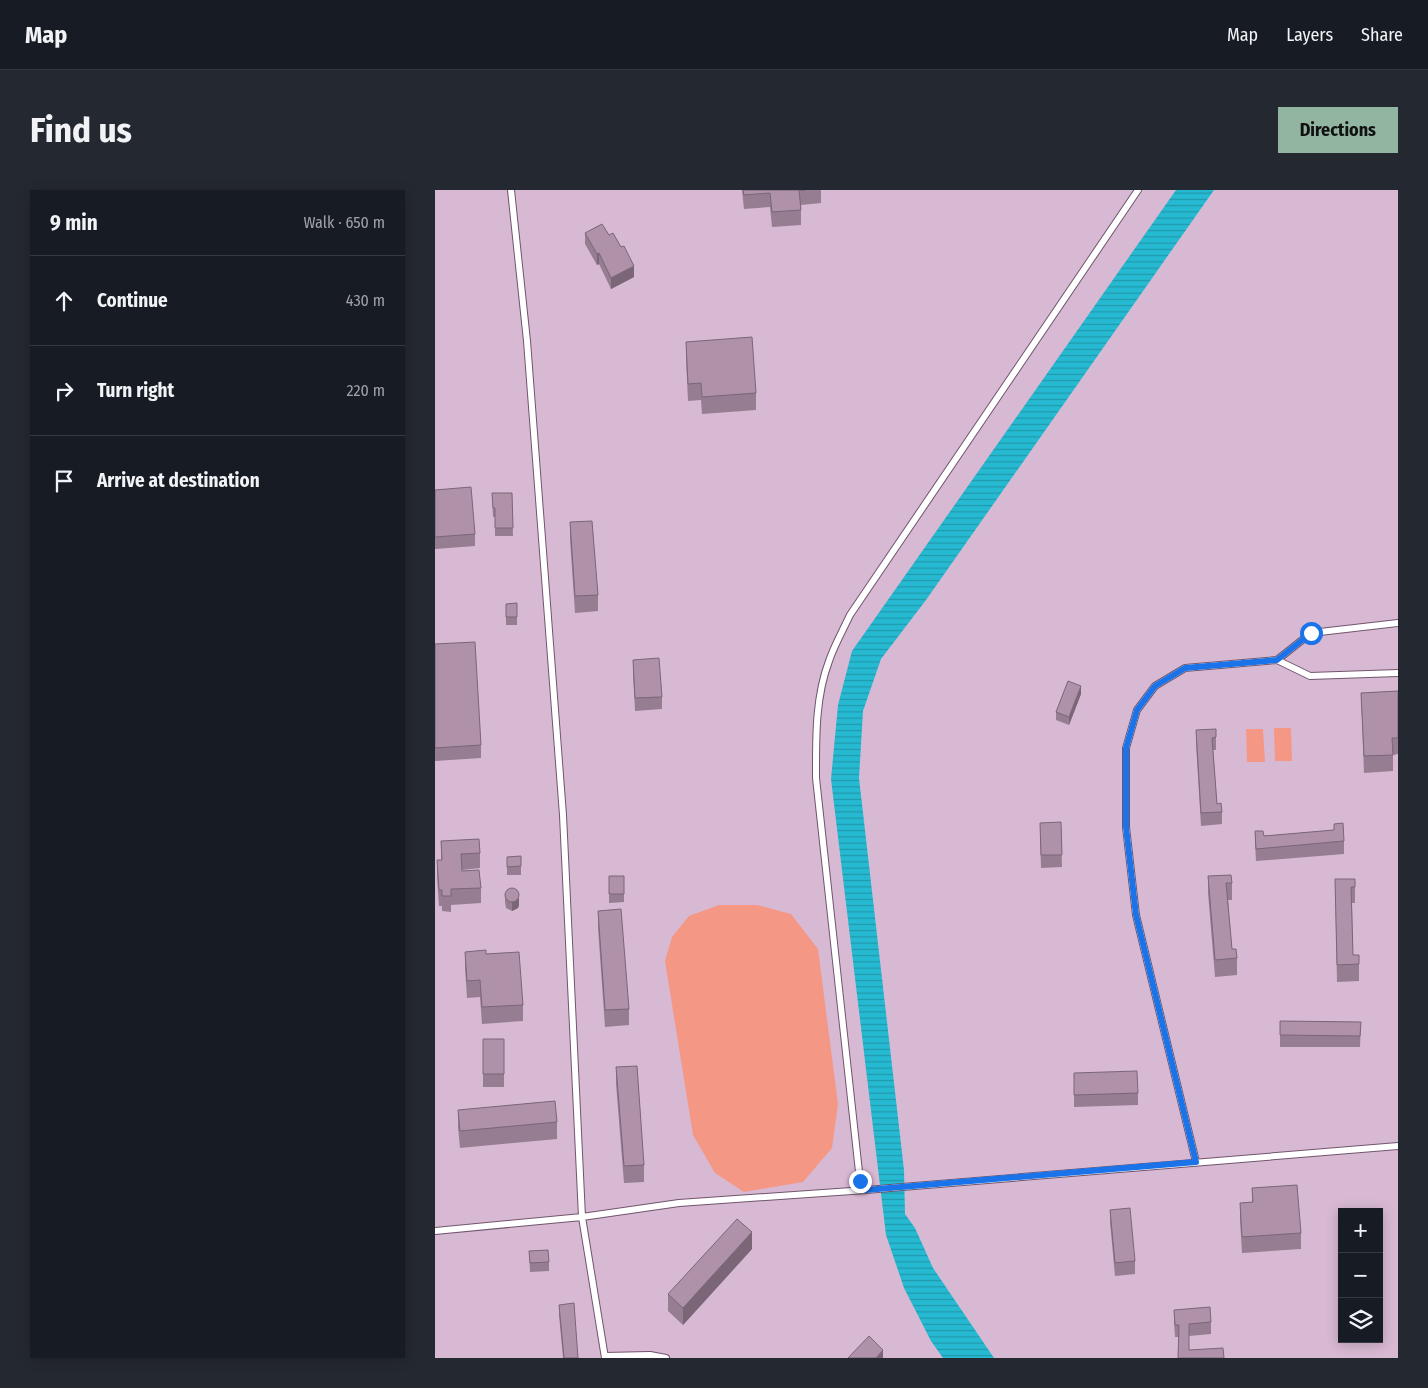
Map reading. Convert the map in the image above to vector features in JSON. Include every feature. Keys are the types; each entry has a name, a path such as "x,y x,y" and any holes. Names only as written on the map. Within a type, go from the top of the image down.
{"lane":[{"path":"511,190 527,341 563,815 582,1217 605,1357 650,1355 666,1358"},
{"path":"866,1190 860,1181 816,778 816,737 819,700 829,662 851,615 1138,190"},
{"path":"1277,660 1311,633 1398,623"},
{"path":"1196,1162 1136,915 1126,827 1126,748 1137,710 1155,686 1185,668 1277,660 1310,676 1398,672"},
{"path":"435,1231 582,1217 679,1203 866,1190 1398,1146"}],"shaded area":[{"path":"1274,728 1291,728 1292,761 1275,761"},
{"path":"1246,729 1263,729 1265,762 1247,762"},
{"path":"719,905 757,905 791,914 818,949 838,1104 832,1148 803,1182 744,1192 715,1173 693,1135 665,961 672,937 689,916"}],"water":[{"path":"1176,190 1214,190 926,600 881,659 863,711 859,778 904,1170 905,1214 915,1228 933,1268 994,1358 943,1358 931,1341 904,1288 886,1235 831,779 838,705 852,651"}],"building":[{"path":"743,190 799,190 801,210 772,212 770,193 744,195"},
{"path":"602,224 609,235 613,233 621,247 624,246 634,266 611,278 599,253 597,254 585,233"},
{"path":"752,337 756,393 702,397 701,383 688,384 686,342"},
{"path":"471,487 475,534 435,537 435,490"},
{"path":"492,493 512,493 513,528 495,528 495,508 493,508"},
{"path":"592,521 598,595 575,596 570,522"},
{"path":"517,603 517,617 506,617 506,604"},
{"path":"475,642 481,745 435,748 435,644"},
{"path":"659,658 662,697 635,698 633,660"},
{"path":"1068,681 1081,686 1069,717 1056,712"},
{"path":"1398,691 1398,738 1392,738 1393,755 1364,756 1361,693"},
{"path":"1216,729 1216,737 1212,738 1217,804 1221,803 1222,812 1201,813 1196,730"},
{"path":"1061,822 1062,855 1041,855 1040,823"},
{"path":"1343,823 1344,841 1256,849 1255,831 1263,831 1264,836 1334,830 1334,824"},
{"path":"479,839 480,853 461,854 462,871 479,870 481,888 451,889 451,896 442,896 442,890 439,890 437,860 442,860 441,841"},
{"path":"521,856 521,866 507,867 507,857"},
{"path":"1231,875 1232,883 1226,883 1232,949 1236,949 1237,958 1215,960 1208,876"},
{"path":"609,876 624,876 624,894 609,894"},
{"path":"1335,879 1355,879 1355,887 1351,887 1353,955 1359,955 1359,964 1337,965"},
{"path":"512,888 517,890 519,895 517,900 512,902 507,900 505,895 507,890"},
{"path":"621,909 629,1009 605,1010 598,911"},
{"path":"486,950 486,954 519,952 523,1005 482,1007 480,980 467,981 465,952"},
{"path":"1280,1021 1361,1022 1360,1036 1280,1035"},
{"path":"483,1039 504,1039 504,1074 483,1074"},
{"path":"637,1066 644,1165 624,1166 616,1067"},
{"path":"1137,1071 1138,1093 1074,1095 1074,1073"},
{"path":"555,1101 557,1122 460,1131 458,1110"},
{"path":"1297,1185 1301,1233 1242,1237 1240,1203 1253,1202 1252,1188"},
{"path":"1130,1208 1135,1261 1115,1263 1110,1210"},
{"path":"737,1219 752,1232 683,1308 668,1294"},
{"path":"548,1250 549,1262 530,1263 529,1251"},
{"path":"574,1303 578,1358 564,1358 559,1305"},
{"path":"1210,1307 1211,1322 1189,1324 1189,1350 1223,1348 1224,1358 1178,1358 1179,1325 1175,1325 1174,1310"},
{"path":"869,1336 883,1350 876,1358 848,1358"}],"route":[{"path":"860,1181 866,1190 1196,1162 1136,915 1126,827 1126,748 1137,710 1155,686 1185,668 1277,660 1311,633"}]}
